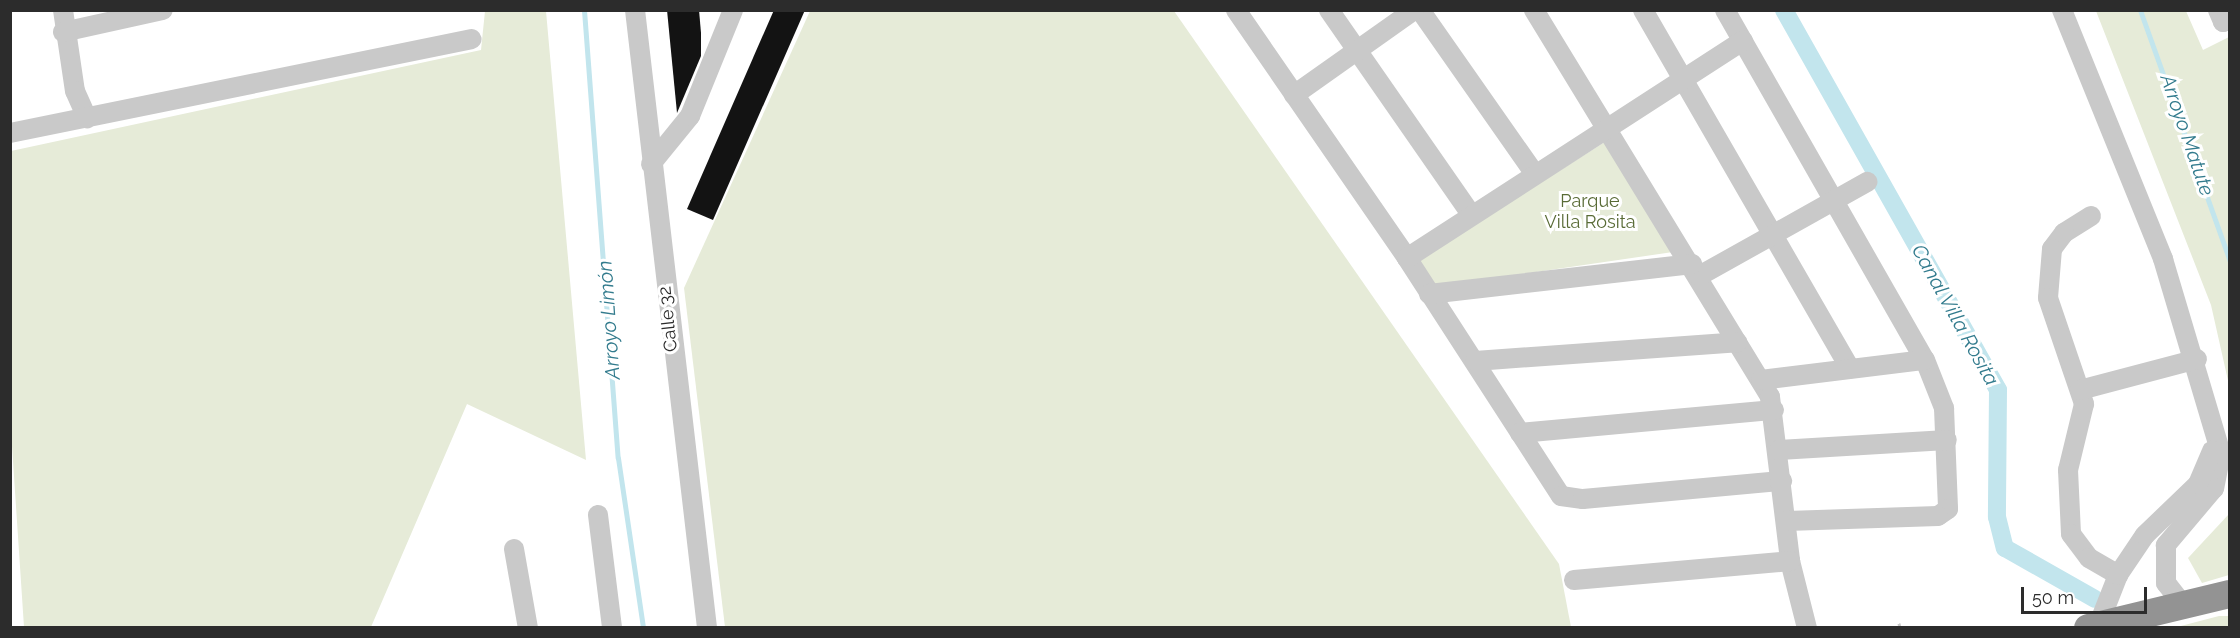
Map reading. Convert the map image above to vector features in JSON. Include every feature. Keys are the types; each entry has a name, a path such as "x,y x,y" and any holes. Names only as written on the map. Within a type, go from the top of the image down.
{"highway":[{"path":"2186,607 2229,594"},
{"path":"2093,627 2186,607 2229,601"}],"street":[{"path":"63,10 63,32 75,92 87,118"},
{"path":"63,32 163,10"},
{"name":"Calle 32","path":"635,10 651,164 707,627"},
{"path":"651,164 690,116 733,10"},
{"path":"1236,10 1407,258 1561,496 1571,500 1782,482"},
{"path":"1329,10 1470,213"},
{"path":"1294,95 1358,52 1414,10"},
{"path":"1420,10 1534,174"},
{"path":"1534,10 1609,127 1761,380 1774,410 1790,561 1808,622"},
{"path":"1643,10 1771,237 1850,369"},
{"path":"1725,10 1836,199 1939,387 1947,440 1951,498 1948,509 1938,516 1787,521"},
{"path":"2061,10 2163,259 2197,359 2211,422 2221,453 2214,488 2178,528 2163,560 2166,583 2186,607"},
{"path":"2218,10 2223,22 2229,19"},
{"path":"10,133 472,39"},
{"path":"1407,258 1470,213 1683,81 1743,41"},
{"path":"1429,294 1696,270 1771,237 1867,182"},
{"path":"2091,216 2064,233 2047,271 2048,298 2080,390 2084,418 2066,495 2071,534 2078,548 2118,575"},
{"path":"1475,361 1737,342"},
{"path":"2080,390 2197,359"},
{"path":"1761,380 1925,360"},
{"path":"1520,433 1774,410"},
{"path":"2093,627 2118,575 2145,535 2206,472 2211,422"},
{"path":"1779,450 1947,440"},
{"path":"598,515 612,627"},
{"path":"514,549 528,627"},
{"path":"1574,580 1790,561"}],"green space":[{"path":"485,11 546,11 586,460 467,404 371,627 24,627 10,416 11,151 481,50"},
{"path":"810,11 1174,11 1559,564 1571,627 725,627 684,288"},
{"path":"2096,11 2186,11 2203,50 2229,37 2229,385 2211,305"},
{"name":"Parque Villa Rosita","path":"1608,140 1673,252 1433,287 1416,261"},
{"path":"2229,514 2229,575 2202,583 2188,558"},
{"path":"2219,616 2229,616 2229,627 2177,627"}],"building":[{"path":"667,10 699,10 701,56 677,113"},
{"path":"774,10 805,10 713,220 687,209"}],"waterway":[{"name":"Arroyo Limón","path":"584,10 618,458 643,628"},
{"name":"Canal Villa Rosita","path":"1784,10 1998,390 1997,517 2005,548 2095,599"},
{"name":"Arroyo Matute","path":"2140,10 2230,261"}]}
